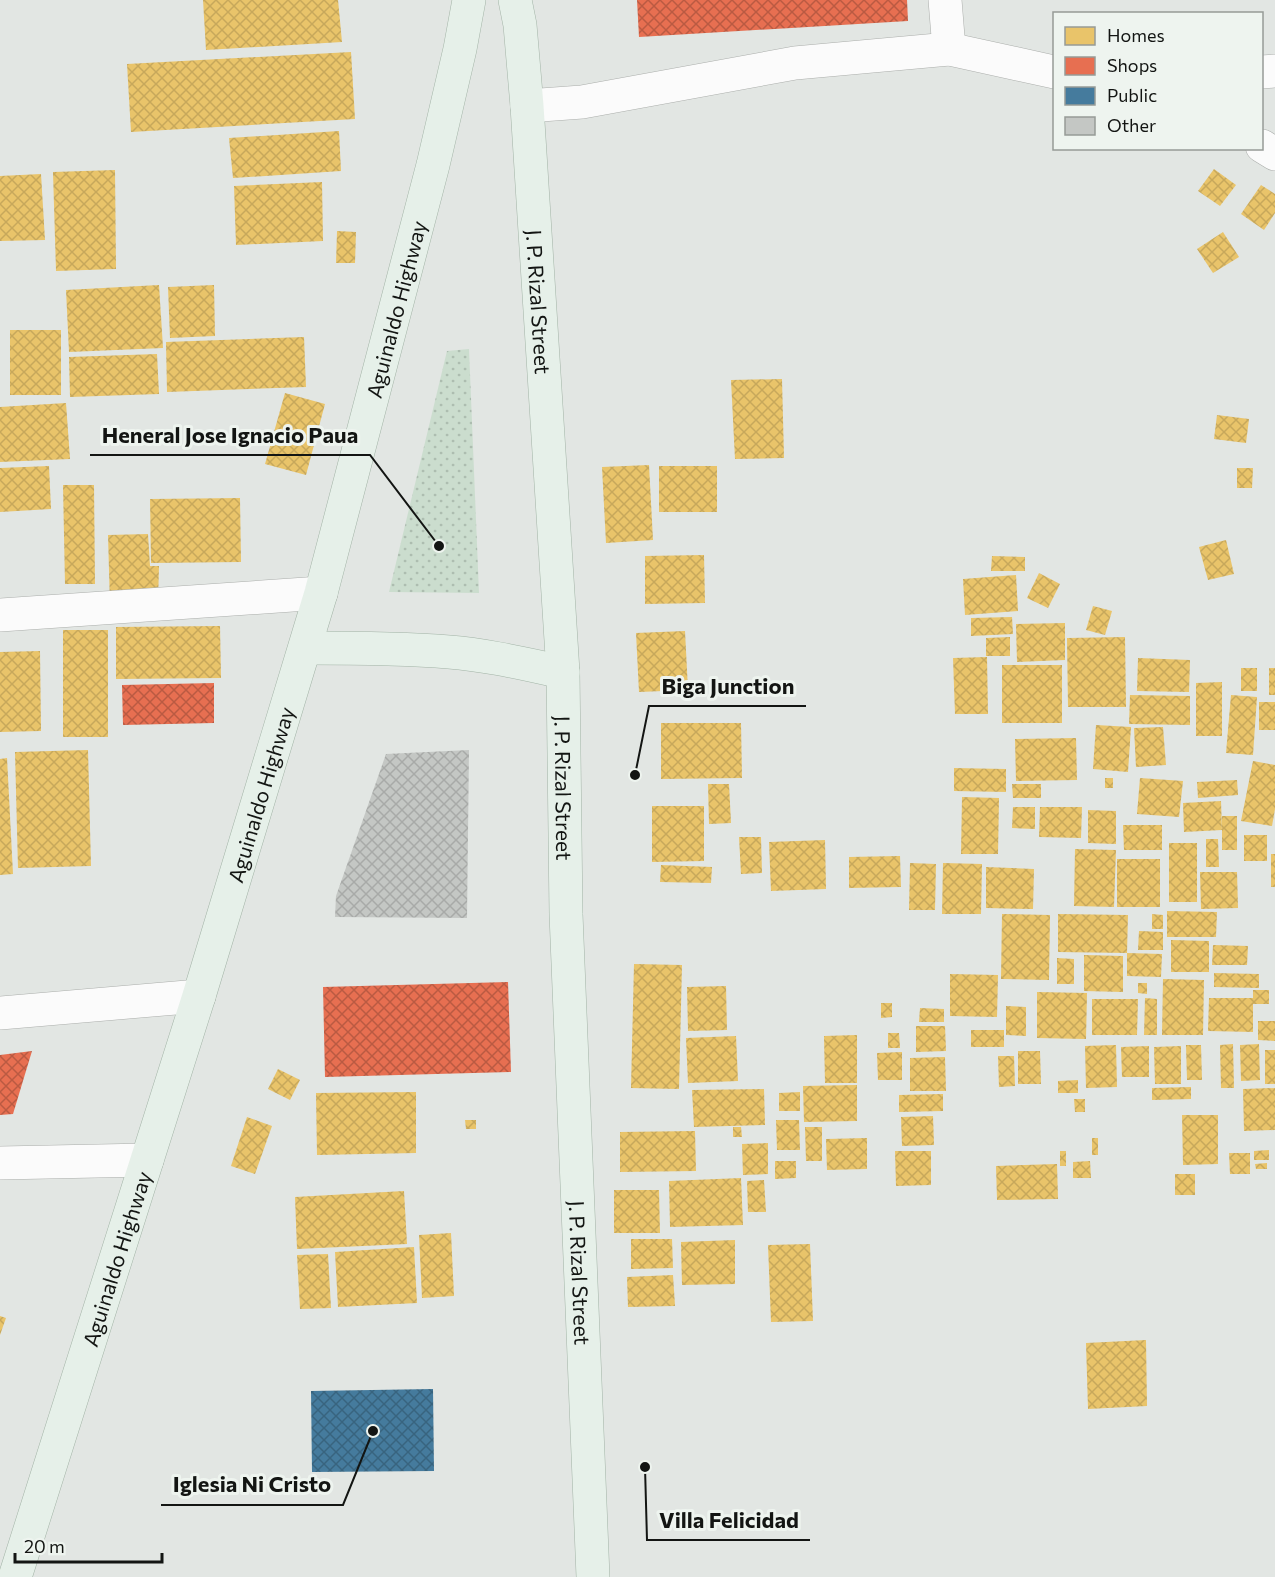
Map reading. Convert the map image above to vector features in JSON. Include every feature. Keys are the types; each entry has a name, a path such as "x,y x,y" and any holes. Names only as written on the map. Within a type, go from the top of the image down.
{"main road":[{"name":"Aguinaldo Highway","path":"15,1577 199,996 321,593 433,165 469,0"},
{"name":"J. P. Rizal Street","path":"515,0 528,106 562,672 566,914 593,1577"},
{"path":"305,648 394,648 451,652 507,660 562,672"}],"street":[{"path":"945,0 949,49"},
{"path":"528,106 582,102 795,63 949,49 1053,72"},
{"path":"0,615 321,593"},
{"path":"0,1013 199,996"},
{"path":"0,1163 147,1160"}],"green space":[{"path":"469,349 479,593 389,592 447,351"}],"building: Homes":[{"path":"203,0 338,0 342,42 206,50"},
{"path":"351,52 355,119 131,132 127,64"},
{"path":"339,131 341,171 233,178 229,138"},
{"path":"1214,169 1236,185 1220,206 1198,191"},
{"path":"115,170 116,269 56,271 53,172"},
{"path":"41,174 45,240 0,241 0,176"},
{"path":"322,182 323,241 236,245 234,186"},
{"path":"1261,185 1275,194 1275,213 1264,230 1241,214"},
{"path":"337,231 356,232 355,263 336,263"},
{"path":"1223,232 1239,257 1213,273 1197,249"},
{"path":"159,285 163,348 69,352 66,290"},
{"path":"214,285 215,336 170,338 168,287"},
{"path":"10,330 61,330 61,395 10,395"},
{"path":"304,337 306,387 167,392 166,342"},
{"path":"157,354 159,394 70,397 69,357"},
{"path":"782,379 784,458 735,459 731,380"},
{"path":"285,393 325,404 306,475 265,464"},
{"path":"66,403 70,459 0,462 0,407"},
{"path":"1217,415 1249,419 1246,443 1214,439"},
{"path":"649,465 653,540 606,543 602,467"},
{"path":"49,466 51,509 0,512 0,468"},
{"path":"659,466 717,466 717,512 659,512"},
{"path":"1237,468 1253,468 1252,488 1237,488"},
{"path":"63,485 94,485 95,584 65,584"},
{"path":"240,498 241,562 151,563 150,499"},
{"path":"148,534 150,566 159,566 158,603 110,606 108,535"},
{"path":"1226,540 1234,574 1208,580 1199,547"},
{"path":"704,555 705,603 645,604 645,556"},
{"path":"992,556 1025,557 1025,571 991,571"},
{"path":"1039,573 1060,584 1048,608 1027,598"},
{"path":"1016,575 1018,611 965,615 963,579"},
{"path":"1093,606 1112,611 1105,635 1086,630"},
{"path":"1012,617 1013,634 971,636 971,618"},
{"path":"1065,623 1065,660 1017,662 1016,624"},
{"path":"220,626 221,678 116,679 116,627"},
{"path":"63,630 108,630 108,737 63,737"},
{"path":"685,631 688,690 639,692 636,633"},
{"path":"1010,637 1010,656 986,656 986,638"},
{"path":"1125,637 1126,707 1068,707 1067,638"},
{"path":"40,651 41,731 0,732 0,652"},
{"path":"987,657 988,714 955,714 953,658"},
{"path":"1138,658 1190,660 1189,692 1137,691"},
{"path":"1002,665 1062,665 1062,723 1002,723"},
{"path":"1241,668 1257,668 1257,691 1241,691"},
{"path":"1269,668 1275,668 1275,695 1269,695"},
{"path":"1222,682 1222,736 1196,736 1196,683"},
{"path":"1130,695 1190,696 1190,725 1129,724"},
{"path":"1231,695 1257,697 1253,755 1226,753"},
{"path":"1259,702 1275,702 1275,730 1259,730"},
{"path":"661,723 741,723 742,778 661,779"},
{"path":"1096,725 1131,727 1128,772 1093,769"},
{"path":"1163,727 1166,765 1136,767 1134,728"},
{"path":"1076,738 1077,780 1016,781 1015,739"},
{"path":"88,750 91,866 18,868 15,752"},
{"path":"7,758 13,874 0,875 0,759"},
{"path":"1253,761 1275,765 1275,809 1272,826 1241,821"},
{"path":"954,768 1006,769 1006,792 954,791"},
{"path":"1105,778 1113,778 1113,788 1105,788"},
{"path":"1140,778 1183,781 1179,817 1137,814"},
{"path":"1237,780 1238,795 1198,798 1197,782"},
{"path":"708,784 729,784 731,823 709,824"},
{"path":"1012,784 1041,784 1041,798 1013,798"},
{"path":"962,797 999,798 998,854 961,854"},
{"path":"1221,801 1222,830 1184,832 1183,803"},
{"path":"652,806 704,806 704,861 652,862"},
{"path":"1013,807 1035,807 1035,829 1012,828"},
{"path":"1040,807 1082,807 1081,838 1039,837"},
{"path":"1088,810 1116,811 1116,844 1088,843"},
{"path":"1222,816 1237,816 1237,850 1222,850"},
{"path":"1123,825 1162,825 1162,850 1124,850"},
{"path":"1244,835 1267,835 1267,861 1244,861"},
{"path":"739,837 761,837 762,873 741,874"},
{"path":"1206,839 1218,839 1219,867 1206,867"},
{"path":"825,840 826,889 771,891 769,842"},
{"path":"1169,843 1197,843 1197,902 1169,902"},
{"path":"1075,849 1116,850 1114,907 1074,906"},
{"path":"1271,854 1275,854 1275,887 1271,887"},
{"path":"900,856 901,887 849,888 849,857"},
{"path":"1117,859 1160,859 1160,907 1117,907"},
{"path":"910,863 936,864 935,910 909,910"},
{"path":"943,863 982,864 981,914 942,914"},
{"path":"661,865 712,867 711,883 660,882"},
{"path":"986,867 1034,869 1033,909 986,908"},
{"path":"1200,872 1237,872 1238,908 1201,909"},
{"path":"1167,911 1217,912 1216,937 1167,937"},
{"path":"1002,914 1050,915 1049,980 1001,979"},
{"path":"1058,914 1128,915 1127,953 1058,952"},
{"path":"1152,914 1163,915 1163,929 1152,929"},
{"path":"1139,931 1163,932 1163,950 1138,950"},
{"path":"1171,940 1209,941 1209,972 1171,972"},
{"path":"1213,945 1248,946 1247,965 1212,965"},
{"path":"1127,953 1162,954 1161,977 1127,976"},
{"path":"1084,955 1123,956 1123,992 1084,991"},
{"path":"1057,958 1074,959 1074,984 1057,984"},
{"path":"634,964 682,965 679,1089 631,1088"},
{"path":"1214,973 1259,974 1259,988 1214,987"},
{"path":"950,974 998,975 997,1017 950,1016"},
{"path":"1163,979 1204,980 1203,1035 1162,1035"},
{"path":"1138,983 1147,983 1147,994 1138,993"},
{"path":"726,986 727,1030 688,1031 687,987"},
{"path":"1253,990 1269,990 1269,1004 1253,1004 1253,1032 1208,1031 1209,998 1253,998"},
{"path":"1037,992 1087,993 1086,1039 1037,1038"},
{"path":"1145,998 1157,999 1157,1035 1144,1035"},
{"path":"1092,999 1138,999 1137,1035 1092,1035"},
{"path":"881,1003 892,1003 892,1017 881,1018"},
{"path":"1006,1006 1026,1007 1026,1036 1006,1035"},
{"path":"920,1008 944,1009 944,1022 919,1022"},
{"path":"1258,1021 1275,1021 1275,1041 1258,1040"},
{"path":"916,1026 945,1026 946,1051 916,1052"},
{"path":"971,1030 1004,1030 1004,1047 971,1047"},
{"path":"888,1033 899,1033 900,1048 888,1048"},
{"path":"857,1035 857,1083 825,1083 824,1036"},
{"path":"736,1036 738,1081 688,1083 686,1038"},
{"path":"1233,1044 1234,1088 1221,1088 1220,1045"},
{"path":"1259,1044 1260,1080 1241,1081 1240,1045"},
{"path":"1116,1045 1117,1087 1086,1088 1085,1046"},
{"path":"1186,1045 1201,1045 1202,1080 1187,1080"},
{"path":"1149,1046 1149,1077 1122,1077 1121,1047"},
{"path":"1181,1046 1181,1084 1155,1084 1154,1047"},
{"path":"1265,1050 1275,1050 1275,1084 1265,1084"},
{"path":"1018,1051 1040,1051 1041,1084 1018,1084"},
{"path":"902,1052 902,1080 878,1080 877,1053"},
{"path":"998,1056 1014,1056 1015,1086 999,1087"},
{"path":"945,1057 946,1091 910,1091 910,1058"},
{"path":"278,1069 300,1080 290,1100 268,1089"},
{"path":"1078,1080 1078,1093 1058,1093 1058,1081"},
{"path":"857,1085 857,1121 804,1122 803,1086"},
{"path":"1191,1087 1191,1099 1152,1100 1152,1088"},
{"path":"1275,1088 1275,1130 1244,1131 1243,1089"},
{"path":"764,1089 765,1125 694,1127 692,1090"},
{"path":"416,1092 416,1153 317,1155 316,1093"},
{"path":"800,1092 800,1111 779,1111 779,1093"},
{"path":"943,1094 943,1111 899,1112 899,1095"},
{"path":"1074,1099 1085,1099 1085,1112 1075,1112"},
{"path":"1182,1115 1218,1115 1218,1164 1183,1165"},
{"path":"933,1116 934,1145 902,1146 901,1117"},
{"path":"247,1117 272,1126 255,1174 231,1166"},
{"path":"465,1120 476,1120 476,1129 466,1129"},
{"path":"776,1120 799,1120 800,1150 777,1150"},
{"path":"733,1127 741,1127 742,1137 733,1137"},
{"path":"805,1127 822,1127 822,1161 806,1161"},
{"path":"695,1131 696,1171 620,1172 620,1132"},
{"path":"867,1138 867,1169 827,1170 826,1139"},
{"path":"1092,1138 1098,1138 1098,1155 1092,1155"},
{"path":"768,1143 768,1174 743,1175 742,1144"},
{"path":"1269,1150 1269,1160 1254,1160 1254,1151"},
{"path":"895,1151 931,1151 931,1185 896,1186"},
{"path":"1060,1151 1066,1151 1066,1166 1060,1166"},
{"path":"1229,1153 1250,1153 1250,1174 1230,1174"},
{"path":"775,1161 796,1161 796,1178 775,1179"},
{"path":"1090,1161 1091,1178 1073,1178 1073,1162"},
{"path":"1267,1163 1267,1169 1256,1169 1255,1164"},
{"path":"1057,1164 1058,1199 997,1200 996,1166"},
{"path":"1175,1174 1195,1174 1195,1195 1175,1195"},
{"path":"741,1178 743,1225 670,1227 669,1181"},
{"path":"764,1180 766,1212 748,1212 747,1181"},
{"path":"614,1190 659,1190 660,1233 614,1233"},
{"path":"404,1191 407,1244 297,1249 295,1197"},
{"path":"451,1233 454,1296 422,1298 419,1235"},
{"path":"631,1239 672,1239 673,1268 631,1269"},
{"path":"735,1240 735,1284 682,1285 681,1242"},
{"path":"810,1244 813,1321 771,1322 768,1245"},
{"path":"414,1247 417,1303 338,1307 335,1252"},
{"path":"328,1254 331,1308 300,1309 297,1255"},
{"path":"673,1275 675,1306 628,1307 627,1277"},
{"path":"0,1316 6,1318 0,1335"},
{"path":"1146,1340 1147,1406 1088,1409 1086,1343"}],"building: Shops":[{"path":"637,0 907,0 908,21 639,37"},
{"path":"214,683 214,723 123,725 122,685"},
{"path":"508,982 511,1072 325,1077 323,987"},
{"path":"32,1051 13,1114 0,1115 0,1055"}],"building: Public":[{"path":"433,1389 434,1471 312,1472 311,1391"}],"building: Other":[{"path":"469,750 467,918 335,917 336,896 386,754"}],"place":[{"name":"Heneral Jose Ignacio Paua","path":"439,546"},
{"name":"Biga Junction","path":"635,775"},
{"name":"Iglesia Ni Cristo","path":"373,1431"},
{"name":"Villa Felicidad","path":"645,1467"}]}
